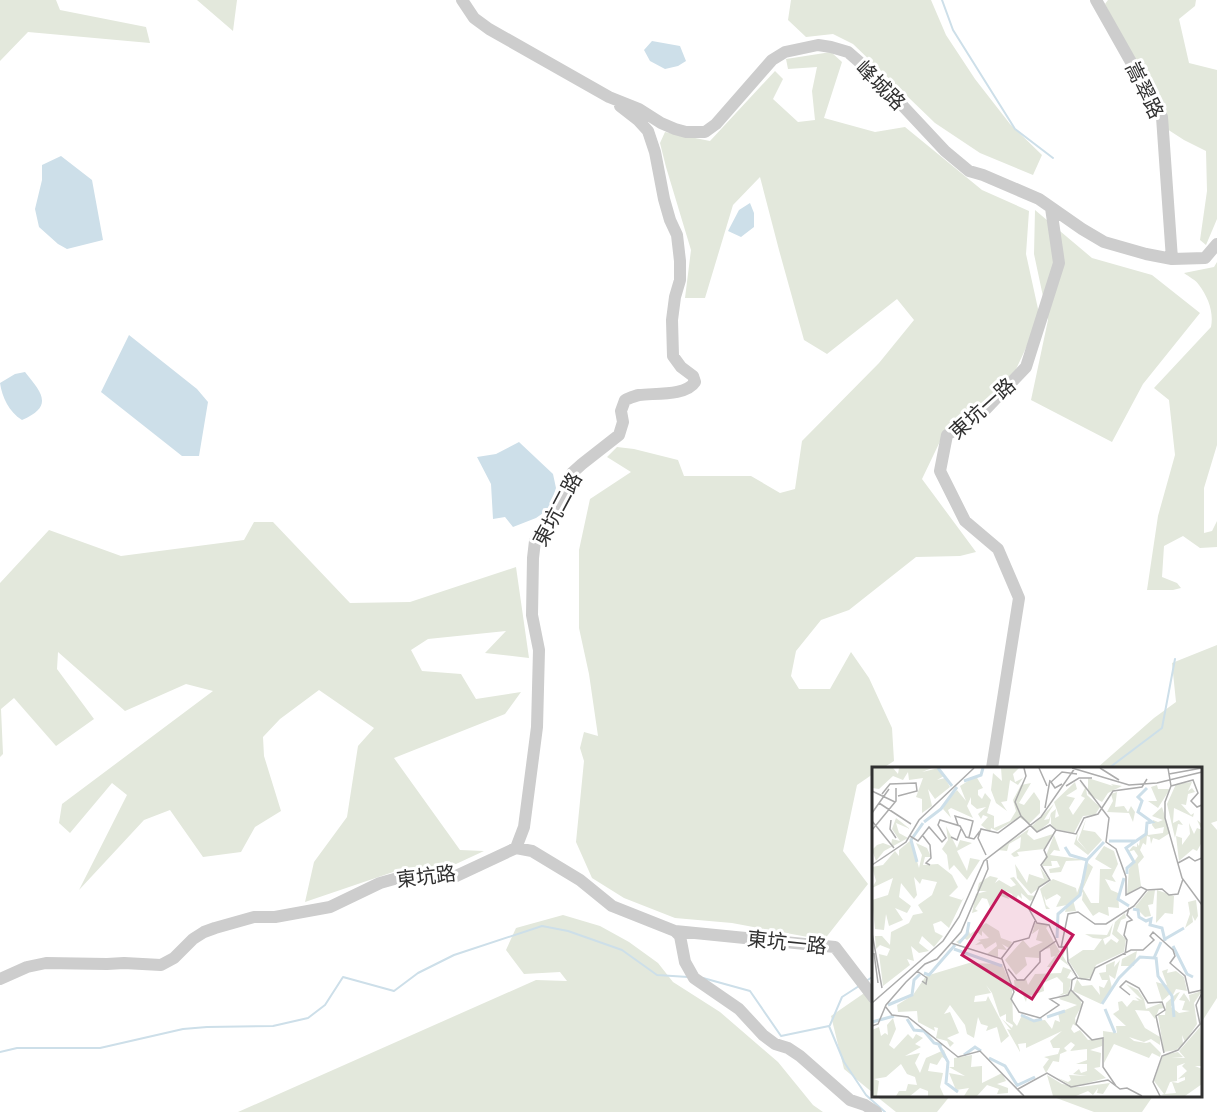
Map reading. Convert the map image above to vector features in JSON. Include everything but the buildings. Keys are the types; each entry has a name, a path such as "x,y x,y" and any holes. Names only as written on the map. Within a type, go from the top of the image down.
{"street":[{"name":"峰城路","path":"462,0 474,18 489,29 609,97 639,109 661,123 686,132 705,132 716,124 772,60 785,52 818,45 848,52 872,73 945,152 969,171 1039,199 1082,230 1104,242 1172,259 1205,258 1217,243"},
{"name":"嵩翠路","path":"1096,0 1162,117 1172,259"},
{"name":"東坑二路","path":"516,848 524,827 537,727 539,650 532,615 533,558 536,541 562,499 572,474 619,435 623,422 621,411 625,400 636,395 682,391 691,388 695,382 693,376 673,356 672,320 680,280 680,261 677,235 664,199 655,152 648,131 609,97"},
{"name":"東坑一路","path":"992,767 1019,598 998,549 965,521 940,471 947,435 983,412 1026,367 1059,263 1051,208"},
{"path":"516,848 532,851 580,880 612,906 675,931 680,936 685,962 694,978 739,1009 769,1040 800,1056 850,1100 866,1104 876,1112"},
{"name":"東坑路","path":"0,979 27,967 46,963 161,965 174,958 193,939 215,928 254,917 275,917 330,908 380,883 405,876 431,874 454,877 516,848"},
{"name":"東坑一路","path":"675,931 835,946 872,997"}],"shaded area":[{"path":"0,0 56,0 60,10 146,27 150,43 28,32 0,61"},
{"path":"197,0 237,0 233,31"},
{"path":"791,0 931,0 946,35 975,79 1010,124 1042,155 1033,175 980,153 935,123 853,44 833,34 806,37 788,20"},
{"path":"1108,0 1196,0 1195,6 1179,19 1189,63 1217,70 1217,219 1206,245 1200,240 1207,191 1206,151 1167,129 1105,4"},
{"path":"831,52 842,62 824,118 875,132 905,127 982,190 1029,211 1026,254 1040,318 1011,380 978,410 945,431 922,479 976,552 960,556 916,557 849,610 821,620 796,651 791,676 799,689 830,689 851,652 869,678 892,728 894,761 885,767 872,767 872,775 857,785 843,851 868,884 824,940 732,923 675,918 624,898 592,878 576,842 584,761 580,748 584,732 598,736 589,674 579,628 579,550 590,499 631,472 607,457 617,447 634,449 678,460 684,476 751,476 780,493 795,489 802,441 879,363 914,320 897,299 827,354 804,340 760,177 733,205 705,298 685,298 691,250 660,143 665,132 710,141 775,71 783,79 773,99 798,122 815,120 812,91 817,67 788,69 786,59"},
{"path":"1035,210 1092,258 1152,275 1200,313 1143,384 1112,442 1031,400 1048,320 1034,254"},
{"path":"1217,262 1217,445 1204,488 1204,533 1212,531 1217,521 1217,547 1200,548 1183,536 1164,546 1162,577 1177,583 1181,588 1147,590 1158,516 1175,455 1169,400 1154,388 1211,327 1211,310 1205,295 1198,283 1184,273 1214,267"},
{"path":"254,522 273,522 350,603 410,602 516,567 529,658 485,653 506,631 428,639 411,650 422,671 461,674 476,699 521,692 505,714 394,758 460,850 484,851 456,864 402,869 305,902 314,862 347,817 358,746 374,728 319,690 280,719 263,737 264,756 281,811 255,827 241,852 203,857 170,810 144,820 79,890 127,795 112,783 70,833 59,823 62,804 213,691 186,684 125,711 58,652 57,669 94,719 56,746 14,698 1,709 3,754 0,757 0,583 49,530 121,556 244,540"},
{"path":"1217,645 1217,821 1211,823 1217,830 1217,998 1202,1021 1202,767 1098,767 1154,718 1176,702 1172,663"},
{"path":"563,915 600,926 629,942 658,963 673,982 720,1012 778,1062 813,1105 823,1112 238,1112 536,980 567,981 560,972 524,974 506,950 516,928"},
{"path":"872,988 872,1092 844,1069 831,1016"},
{"path":"877,1097 949,1097 937,1112 896,1112"},
{"path":"1054,1097 1152,1097 1142,1112 1094,1112"}],"water":[{"path":"652,41 680,46 686,61 678,66 665,69 650,61 644,50"},
{"path":"61,156 92,180 103,240 67,249 39,227 35,209 42,180 42,165"},
{"path":"750,203 754,213 754,227 741,237 728,231 739,210"},
{"path":"129,335 197,389 208,402 199,456 182,456 101,392"},
{"path":"25,372 36,386 42,399 38,410 22,420 7,404 0,383 15,374"},
{"path":"519,442 553,474 556,488 549,509 536,518 513,527 505,517 493,519 491,484 477,457 496,454"}],"waterway":[{"path":"942,0 953,30 1015,129 1053,158"},
{"path":"1110,767 1162,728 1175,659"},
{"path":"0,1052 17,1048 100,1048 183,1029 273,1026 308,1018 325,1005 343,977 394,991 418,973 454,955 542,926 568,931 622,950 657,975 688,977"},
{"path":"866,981 872,977"},
{"path":"703,978 750,991 781,1036 829,1026 844,1062 866,1095 885,1112"},
{"path":"830,1025 842,997 859,986"}]}
